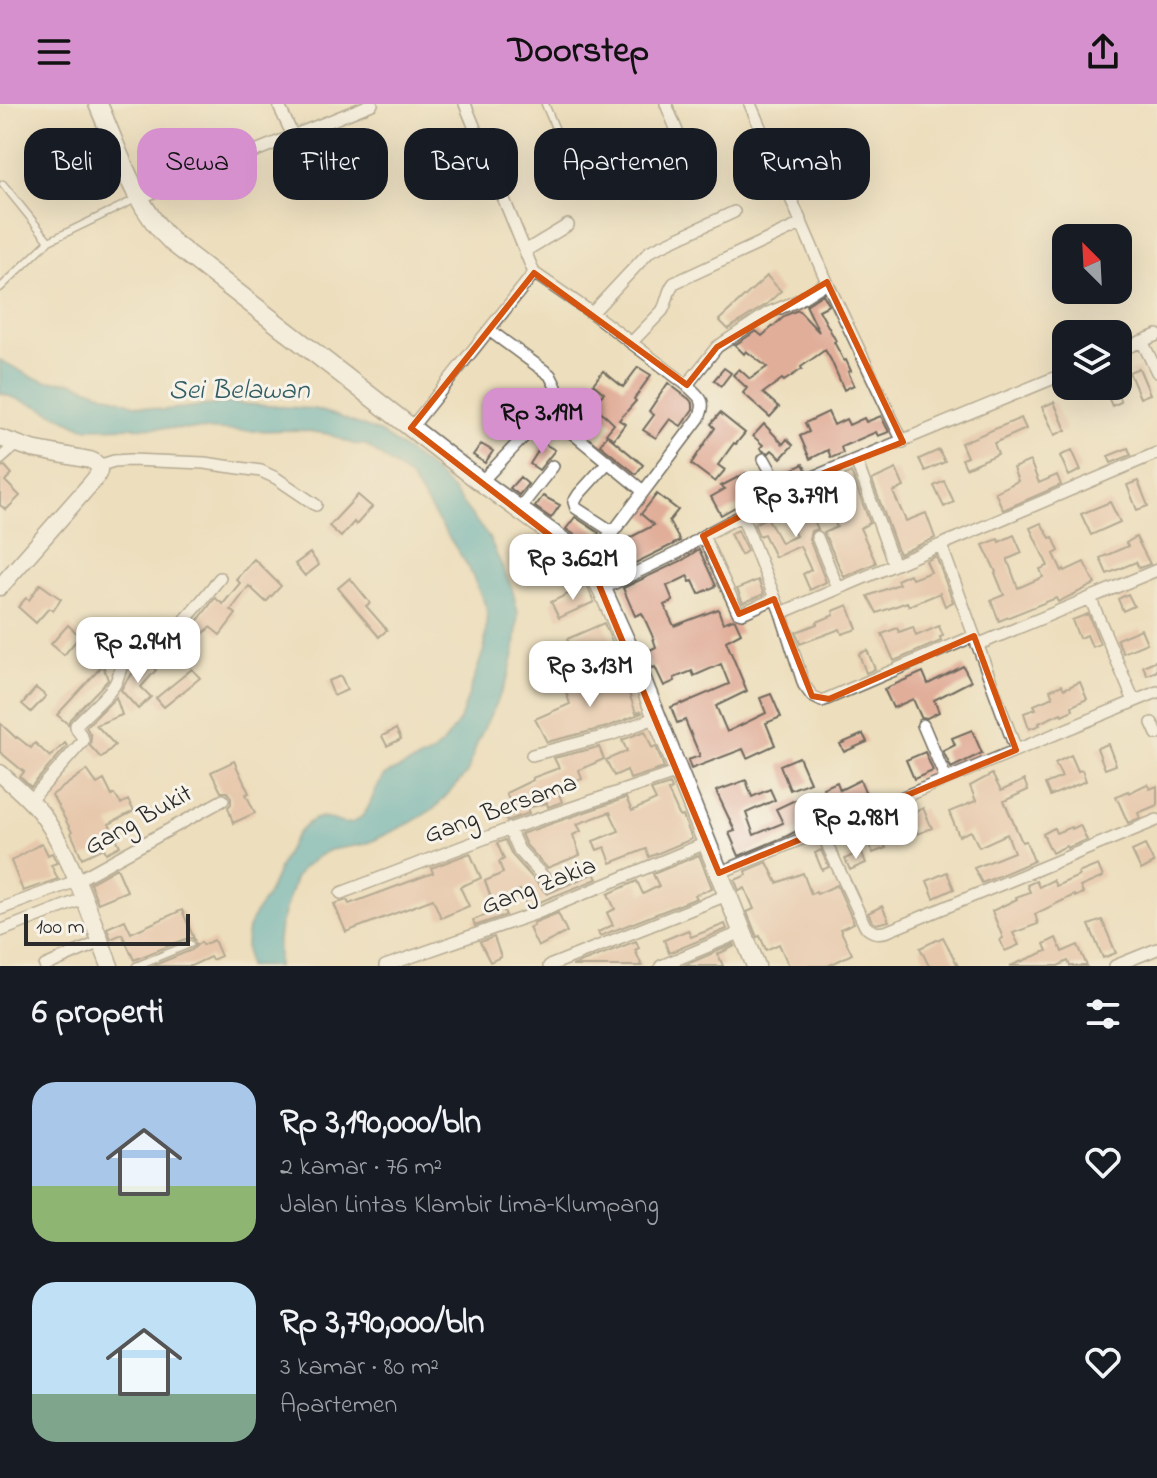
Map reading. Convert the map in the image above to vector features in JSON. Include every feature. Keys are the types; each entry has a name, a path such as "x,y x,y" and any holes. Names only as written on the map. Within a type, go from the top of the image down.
{"main road":[{"path":"98,104 137,193"},
{"path":"140,200 159,230 173,243 481,482 586,558 657,717 756,966"}],"street":[{"path":"278,104 293,128"},
{"path":"312,128 372,104"},
{"path":"465,104 534,273 687,385 701,399 704,407 699,418 613,532 586,558"},
{"path":"666,104 676,128"},
{"path":"750,104 827,282 903,442"},
{"path":"592,313 650,251 734,212"},
{"path":"631,343 662,311 674,283 801,224"},
{"path":"525,251 568,225"},
{"path":"411,428 534,273"},
{"path":"687,385 717,347 768,313 797,301 827,282"},
{"path":"481,482 547,412 557,393 550,375 489,330"},
{"path":"1132,345 1157,335"},
{"path":"1142,341 1157,372"},
{"path":"602,589 679,552 783,493 1052,379"},
{"path":"547,412 643,491"},
{"path":"0,438 54,454 82,458 98,466 98,475 0,587"},
{"path":"0,459 17,444"},
{"path":"781,613 1157,453"},
{"path":"764,459 783,493"},
{"path":"98,466 130,460 240,467 276,478 316,505"},
{"path":"856,460 894,565"},
{"path":"608,462 574,502 576,508 613,532"},
{"path":"519,509 553,466"},
{"path":"742,516 781,613 804,685 812,696 822,701 1157,570"},
{"path":"703,536 738,612 774,599"},
{"path":"817,537 838,588"},
{"path":"941,545 1016,750"},
{"path":"30,801 84,740 76,725 115,684 120,667 130,655 160,642 173,632 220,578"},
{"path":"1090,598 1134,701"},
{"path":"719,873 1157,692"},
{"path":"532,755 610,735 657,717"},
{"path":"923,725 946,779"},
{"name":"Gang Bersama","path":"341,893 509,829 678,772"},
{"path":"0,773 30,801 60,842 110,966"},
{"name":"Gang Bukit","path":"0,909 76,881 223,800"},
{"path":"821,831 865,926 879,934 1157,820"},
{"path":"509,829 519,850 550,884"},
{"name":"Gang Zakia","path":"385,966 537,913 706,843"},
{"path":"549,966 727,895"},
{"path":"0,931 83,899"},
{"path":"661,966 742,932"},
{"path":"45,966 100,942"},
{"path":"1115,966 1157,949"}],"lane":[{"path":"545,104 555,128"},
{"path":"3,184 49,241"},
{"path":"0,288 49,241 137,199"},
{"path":"136,966 190,944"}],"highlighted area":[{"path":"534,273 687,385 717,347 827,282 903,442 816,476 703,536 739,614 774,599 812,696 829,699 974,636 1016,750 719,873 592,568 411,428"}],"water":[{"name":"Sei Belawan","path":"0,360 32,377 72,382 135,405 162,410 230,403 314,409 381,433 426,465 453,491 489,538 512,588 518,613 515,650 508,678 477,743 467,773 435,808 410,823 366,844 330,850 303,868 295,879 280,925 278,966 248,966 247,934 251,920 298,833 320,817 345,824 356,821 366,812 385,775 431,754 460,720 485,646 487,609 469,568 410,478 366,445 353,444 328,434 299,430 84,428 40,407 0,393"}],"building":[{"path":"767,276 781,291 767,304 728,329 719,320"},
{"path":"823,294 829,305 819,310 846,360 854,385 844,390 825,350 802,369 763,393 779,407 770,417 743,393 747,388 733,375 739,369 750,379 767,367 735,345 756,331 762,336 786,315 798,310 819,332 806,305"},
{"path":"638,367 651,375 634,399 636,401 619,420 625,424 614,439 606,434 614,424 593,404 604,393 593,384 603,371 623,387"},
{"path":"724,368 731,373 721,386 714,380"},
{"path":"1139,368 1150,394 1140,398 1132,371"},
{"path":"668,383 689,399 693,409 681,426 670,419 656,438 643,430 654,415 649,411"},
{"path":"1109,400 1120,400 1121,402 1112,406"},
{"path":"1054,402 1066,430 1055,435 1042,407"},
{"path":"828,412 834,425 846,419 849,425 864,418 866,422 881,416 889,432 878,436 876,432 841,447 843,453 831,458 828,450 810,459 800,436 809,432 805,423"},
{"path":"720,413 745,433 718,465 725,470 715,482 691,464 715,428 711,424"},
{"path":"1021,418 1026,429 994,443 998,454 966,468 962,459 967,457 961,443"},
{"path":"764,424 783,444 787,439 793,445 781,458 772,450 769,453 763,451 760,448 763,445 753,436"},
{"path":"607,435 643,465 636,474 600,445"},
{"path":"543,443 555,450 539,470 530,464"},
{"path":"481,444 493,451 485,463 473,455"},
{"path":"1128,448 1131,455 1111,463 1108,456"},
{"path":"939,450 945,462 925,471 919,459"},
{"path":"1072,450 1081,470 1069,476 1060,456"},
{"path":"1030,461 1039,483 1057,475 1061,485 1003,510 995,492 1018,481 1013,468"},
{"path":"803,464 807,471 787,482 784,474"},
{"path":"5,466 12,474 5,481 20,496 6,510 0,505 0,467"},
{"path":"896,469 904,487 893,492 906,521 926,513 935,538 899,554 872,480"},
{"path":"851,472 870,523 860,528 876,563 844,577 824,533 837,527 821,496 847,484 844,476"},
{"path":"746,473 753,486 747,491 760,485 763,491 758,494 759,497 721,515 711,497 725,489 721,486"},
{"path":"520,477 528,484 519,495 510,488"},
{"path":"944,481 954,502 944,507 934,486"},
{"path":"1138,481 1148,506 1137,510 1127,485"},
{"path":"657,494 678,510 669,521 680,541 615,573 611,564 604,567 600,558 616,551 614,546 654,525 641,514"},
{"path":"358,495 372,507 341,537 329,526"},
{"path":"543,496 560,505 551,518 535,507"},
{"path":"804,499 818,529 811,531 809,539 826,582 810,590 803,574 811,570 800,546 775,557 764,534 759,536 754,524 767,517 781,543 796,536 782,508"},
{"path":"1110,502 1120,522 1091,535 1081,514"},
{"path":"575,517 599,533 588,544 566,529"},
{"path":"1041,523 1050,538 1053,537 1059,551 1054,554 1062,571 1084,562 1095,584 1058,602 1056,598 999,621 991,600 1004,595 983,545 1014,535 1022,553 1008,561 1018,588 1043,577 1040,569 1048,566 1030,528"},
{"path":"738,530 747,551 741,555 730,534"},
{"path":"1136,537 1150,564 1139,568 1136,562 1107,574 1100,558 1128,546 1126,543"},
{"path":"699,549 716,586 699,594 688,576 667,586 673,601 664,605 674,626 718,609 723,623 735,620 741,633 726,641 747,691 716,706 727,732 766,713 760,698 771,694 781,717 766,723 775,745 747,758 743,749 691,769 688,760 700,756 685,720 677,723 671,707 729,684 721,664 694,676 692,671 664,686 644,653 656,647 652,635 642,613 635,616 623,588 683,560"},
{"path":"310,553 319,565 305,576 295,564"},
{"path":"936,556 953,602 945,606 940,593 909,606 907,602 877,613 868,596 899,584 897,580 910,574 912,579 931,572 926,561"},
{"path":"254,559 281,586 266,602 249,586 231,610 236,614 220,635 210,627 197,640 201,645 186,658 172,646 215,598 223,604 240,583 236,579"},
{"path":"350,578 370,603 366,606 387,630 379,637 338,588"},
{"path":"758,580 764,594 743,603 737,589"},
{"path":"40,584 61,599 53,611 49,608 36,623 18,607 26,598 29,600"},
{"path":"587,585 594,602 559,618 551,602"},
{"path":"1128,594 1134,606 1123,611 1118,599"},
{"path":"848,605 857,629 842,634 840,629 800,644 796,632 817,624 834,615 833,611"},
{"path":"1088,614 1100,644 1092,647 1087,635 1079,638 1072,620"},
{"path":"604,623 617,653 584,667 567,639"},
{"path":"68,625 80,636 64,655 51,644"},
{"path":"939,626 943,636 940,637 941,641 894,661 882,634 897,628 899,632 913,627 916,636"},
{"path":"1141,629 1147,643 1123,653 1117,639"},
{"path":"867,650 875,669 866,673 859,654"},
{"path":"144,660 156,670 141,687 151,697 138,709 121,690"},
{"path":"1157,660 1157,671 1147,675 1143,666"},
{"path":"103,665 108,680 68,724 57,715"},
{"path":"963,666 971,681 934,700 939,712 927,718 921,717 913,699 893,708 884,689 923,672 928,684"},
{"path":"192,669 200,678 164,707 156,698"},
{"path":"627,674 631,686 627,688 636,713 642,713 607,727 547,742 535,719 570,704 565,689"},
{"path":"341,676 347,690 334,696 328,681"},
{"path":"1080,682 1087,699 1072,706 1073,710 1029,729 1024,713 1053,697 1050,690 1062,685 1064,689"},
{"path":"36,688 46,696 31,712 22,704"},
{"path":"116,697 122,715 96,725 115,745 101,758 90,746 91,736 86,727"},
{"path":"0,723 16,738 31,748 35,743 50,757 65,743 67,746 31,787 20,777 24,772 0,752"},
{"path":"396,729 401,739 387,746 382,736"},
{"path":"972,730 982,753 951,768 943,751 955,745 952,738"},
{"path":"645,731 652,748 656,746 664,768 630,779 627,770 614,776 606,760 627,751 622,740"},
{"path":"863,734 867,742 844,752 840,744"},
{"path":"1108,744 1116,765 1105,769 1097,748"},
{"path":"599,747 604,759 579,770 582,779 556,786 562,802 548,807 547,803 527,808 529,813 507,821 506,818 515,813 506,793 532,778 559,768 554,758"},
{"path":"925,752 933,771 914,779 906,760"},
{"path":"1071,755 1086,781 1050,796 1045,784 1062,777 1055,763"},
{"path":"799,757 810,782 790,790 780,765"},
{"path":"234,761 255,813 233,823 228,807 231,797 227,792 221,792 211,772"},
{"path":"87,770 97,784 104,780 112,796 114,794 121,804 128,800 134,811 109,824 120,846 106,853 104,848 82,858 52,795"},
{"path":"992,774 1001,791 1024,780 1028,790 1004,801 1034,861 982,883 974,868 1014,852 1007,834 979,847 971,831 959,836 949,812 976,801 970,786"},
{"path":"746,780 752,797 770,789 775,800 746,813 754,835 783,823 776,809 797,799 810,824 739,856 729,833 735,831 716,791"},
{"path":"860,780 868,798 836,816 823,788 837,782 840,790"},
{"path":"670,784 672,789 668,791 692,839 649,857 646,849 611,863 605,847 597,850 593,841 619,831 610,812 577,824 581,831 573,835 580,855 547,868 526,845 521,834 626,798 632,811 656,800 651,790"},
{"path":"1147,784 1150,789 1157,786 1157,805 1138,813 1140,818 1128,823 1116,796"},
{"path":"923,808 932,828 918,834 915,825 899,833 894,823"},
{"path":"1080,825 1087,840 1052,853 1043,834 1054,828 1056,833"},
{"path":"880,835 886,848 873,853 867,840"},
{"path":"505,840 512,855 547,894 594,873 597,879 527,907 520,890 493,903 485,881 503,873 499,862 504,859 497,843"},
{"path":"42,843 57,863 51,865 58,879 23,891 11,861"},
{"path":"1145,845 1154,863 1141,870 1132,851"},
{"path":"821,850 829,867 822,870 815,853"},
{"path":"861,851 866,863 850,870 845,859"},
{"path":"470,853 481,878 460,887 469,906 441,918 433,899 346,932 334,904 347,900 349,904 433,873 431,868"},
{"path":"699,855 712,888 695,895 697,898 600,936 598,932 613,925 607,913 615,909 608,894 637,881 643,894 659,886 653,874"},
{"path":"767,862 777,883 803,873 811,894 837,885 854,923 840,929 852,954 828,966 789,966 779,944 766,950 747,912 754,909 745,888 739,891 735,880 747,875 746,871"},
{"path":"1098,865 1103,877 1080,887 1083,893 1035,914 1038,924 1013,933 1019,945 1005,951 992,911 1030,892 1027,885 1036,881 1039,887 1053,880 1056,886"},
{"path":"117,868 127,891 98,903 90,883"},
{"path":"947,872 954,889 934,898 927,881"},
{"path":"882,906 889,921 876,924 868,913"},
{"path":"503,909 506,915 475,926 473,920"},
{"path":"182,910 195,941 188,938 134,960 122,934 111,939 107,928 125,920 131,933"},
{"path":"558,913 567,932 538,947 529,928 533,923"},
{"path":"1102,920 1116,953 1103,958 1089,925"},
{"path":"725,924 727,929 669,953 664,940 688,930 691,937"},
{"path":"494,937 501,957 490,962 480,942"},
{"path":"943,937 958,966 929,966 920,948"},
{"path":"1056,938 1062,952 1078,945 1087,966 1070,966 1068,961 1058,966 1010,966 1047,951 1044,944"},
{"path":"214,940 221,956 212,960 210,957 191,966 152,966 192,950 195,942 203,945"},
{"path":"636,941 639,948 635,950 642,966 572,966"},
{"path":"734,944 718,954 723,966 683,966"}]}
